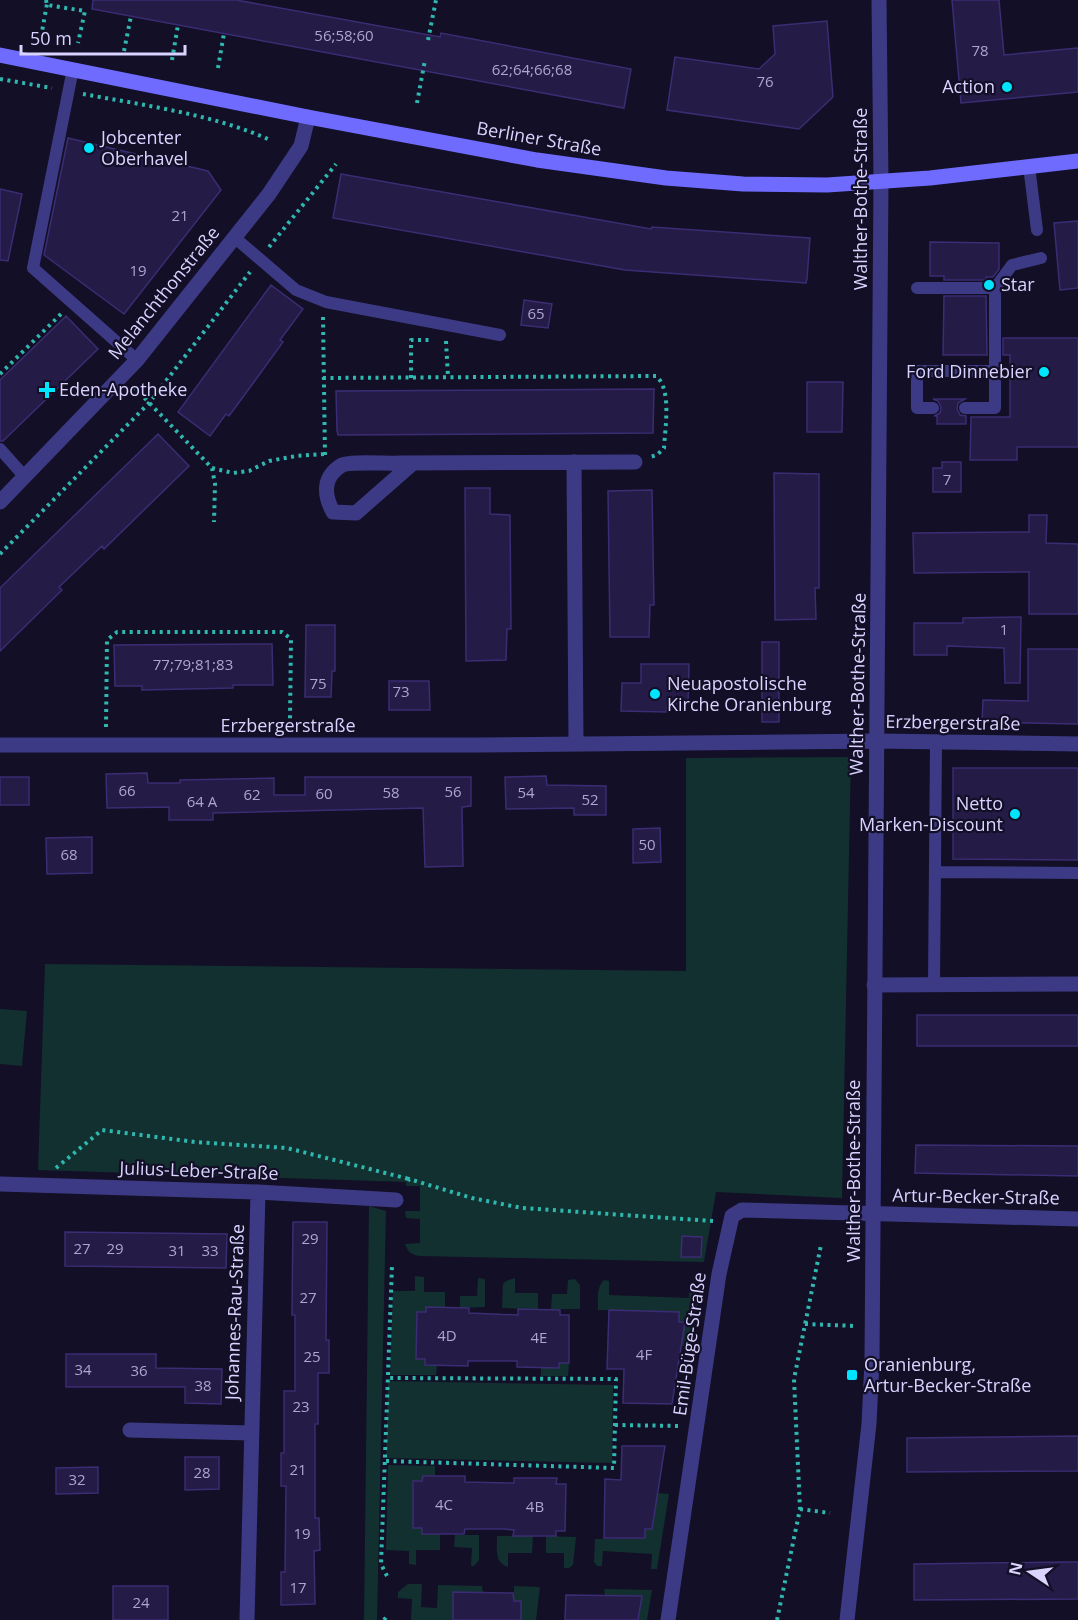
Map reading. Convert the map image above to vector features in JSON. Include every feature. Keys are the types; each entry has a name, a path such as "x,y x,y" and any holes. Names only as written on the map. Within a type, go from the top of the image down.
{"main road":[{"name":"Berliner Straße","path":"0,55 537,160 666,178 743,184 803,185 881,182 1078,161"}],"street":[{"name":"Walther-Bothe-Straße","path":"847,1620 869,1424 872,1361 881,182 879,0"},
{"name":"Melanchthonstraße","path":"0,502 137,360 269,194 301,146 308,117"},
{"path":"574,462 576,743"},
{"path":"413,463 356,513 333,512 325,497 327,483 333,473 344,464 413,463 635,462"},
{"name":"Erzbergerstraße","path":"0,745 477,745 877,741 1078,744"},
{"path":"874,985 1078,984"},
{"name":"Julius-Leber-Straße","path":"0,1184 258,1192 396,1200"},
{"name":"Johannes-Rau-Straße","path":"247,1620 250,1433 258,1192"},
{"name":"Emil-Büge-Straße","path":"668,1620 719,1274 732,1216 742,1210 874,1214"},
{"name":"Artur-Becker-Straße","path":"874,1214 1078,1219"},
{"path":"130,1430 250,1433"}],"lane":[{"path":"73,69 33,268 137,360"},
{"path":"1029,166 1037,230"},
{"path":"234,237 296,290 326,302 500,335"},
{"path":"965,408 994,408 995,288 1012,265 1041,258"},
{"path":"917,288 995,288"},
{"path":"933,408 917,408 917,371 995,371"},
{"path":"0,449 26,477"},
{"path":"934,985 936,742"},
{"path":"935,872 1078,873"}],"path":[{"path":"429,40 436,0"},
{"path":"41,37 47,2 85,10 78,43"},
{"path":"124,51 131,16"},
{"path":"172,60 178,25"},
{"path":"218,68 224,33"},
{"path":"417,103 425,60"},
{"path":"0,79 221,122 249,130 270,140"},
{"path":"0,554 149,403 336,164"},
{"path":"326,302 323,314 324,454 333,473"},
{"path":"0,374 73,303"},
{"path":"411,378 411,340 432,340"},
{"path":"443,341 447,341 448,378"},
{"path":"123,375 212,468 233,473 249,471 269,461 324,454"},
{"path":"323,378 656,376 666,391 664,448 657,455 635,462"},
{"path":"212,468 215,484 214,522"},
{"path":"106,745 107,640 117,632 282,632 291,639 290,719"},
{"path":"35,1185 102,1130 195,1142 287,1148 409,1179 472,1198 522,1208 714,1221"},
{"path":"396,1200 409,1179"},
{"path":"777,1620 800,1509 795,1379 821,1245"},
{"path":"387,1576 381,1564 392,1266"},
{"path":"805,1324 844,1326"},
{"path":"386,1461 614,1468 616,1379 388,1377"},
{"path":"615,1425 682,1426"},
{"path":"800,1509 830,1513"}],"green space":[{"path":"851,757 842,1198 716,1192 704,1262 420,1256 410,1253 405,1244 420,1243 420,1219 406,1218 405,1211 420,1211 420,1186 406,1186 406,1182 38,1170 45,964 686,971 686,758"},
{"path":"0,1009 27,1011 22,1066 0,1064"},
{"path":"369,1206 386,1211 377,1620 364,1620"},
{"path":"415,1276 424,1277 424,1292 445,1292 445,1307 426,1307 426,1312 417,1313 416,1359 425,1359 437,1365 436,1375 390,1375 393,1291 415,1291"},
{"path":"478,1278 485,1279 485,1307 460,1308 460,1296 477,1296"},
{"path":"515,1278 515,1293 538,1293 538,1309 502,1308 503,1284"},
{"path":"575,1279 580,1285 580,1309 551,1309 552,1294 567,1294 568,1280"},
{"path":"604,1280 609,1281 609,1295 689,1298 690,1284 700,1283 692,1346 681,1346 685,1322 679,1322 679,1312 598,1310 599,1290"},
{"path":"559,1363 569,1363 568,1376 541,1376 541,1368 559,1368"},
{"path":"388,1381 613,1385 612,1463 386,1458"},
{"path":"388,1465 435,1466 435,1476 423,1476 422,1481 413,1481 413,1528 422,1528 422,1534 440,1534 440,1550 416,1550 416,1565 409,1564 409,1551 386,1550"},
{"path":"658,1493 669,1494 657,1569 651,1569 652,1554 603,1551 602,1566 597,1566 594,1562 595,1539 645,1538 645,1529 652,1529"},
{"path":"455,1535 479,1535 479,1560 474,1566 471,1566 472,1548 454,1547"},
{"path":"497,1536 533,1536 532,1553 508,1553 508,1567 498,1559"},
{"path":"546,1536 576,1537 573,1565 564,1568 564,1553 546,1553"},
{"path":"408,1584 422,1584 421,1607 437,1608 438,1585 482,1586 483,1593 453,1592 453,1620 411,1620 412,1599 398,1598 398,1592"},
{"path":"514,1586 540,1587 536,1620 521,1620 514,1601"},
{"path":"604,1589 652,1590 647,1620 638,1620 642,1596 605,1595"}],"building":[{"path":"93,0 236,0 440,37 441,33 631,69 624,108 92,9"},
{"path":"952,0 999,0 1004,55 1078,48 1078,92 961,103"},
{"path":"827,21 833,97 799,129 667,110 675,57 759,69 775,54 773,26"},
{"path":"68,138 208,171 221,190 124,314 44,255"},
{"path":"341,174 651,229 652,227 810,238 807,279 806,283 625,270 333,218"},
{"path":"0,189 22,194 8,261 0,260"},
{"path":"1078,221 1078,288 1060,290 1054,223"},
{"path":"930,242 999,243 999,269 993,277 986,277 986,280 944,280 944,276 930,276"},
{"path":"271,285 303,309 280,340 283,342 243,397 229,416 226,414 210,436 178,412"},
{"path":"944,296 986,296 987,355 943,355"},
{"path":"524,300 552,304 548,328 521,325"},
{"path":"66,316 98,349 3,441 0,441 0,380"},
{"name":"Ford Dinnebier","path":"1003,338 1078,338 1078,447 1017,447 1017,460 970,460 971,417 1010,417 1010,355 1003,355"},
{"path":"807,382 843,382 842,432 807,432"},
{"path":"654,389 653,433 338,435 337,431 336,391"},
{"path":"933,399 965,399 958,403 957,409 960,415 966,416 966,424 937,424 937,416 934,416 940,413 941,407 938,401"},
{"path":"158,434 189,466 104,549 102,546 59,587 62,590 0,651 0,588"},
{"path":"942,462 961,462 961,492 933,492 933,468 942,468"},
{"path":"774,473 819,474 819,588 815,588 816,619 775,620"},
{"path":"465,488 490,488 490,514 510,515 511,629 507,629 506,660 466,661"},
{"path":"652,490 654,605 650,605 649,637 610,637 608,491"},
{"path":"1029,515 1047,515 1046,543 1078,544 1078,614 1029,614 1029,572 914,573 913,533 1029,532"},
{"path":"1021,617 1020,683 1005,683 1004,648 947,646 947,655 914,655 914,623 963,623 963,618"},
{"path":"306,625 335,625 335,671 332,671 331,697 305,697"},
{"path":"762,642 779,642 779,722 762,722"},
{"path":"272,644 273,685 142,690 142,686 115,686 114,645"},
{"path":"1028,649 1078,649 1078,724 982,722 983,700 1028,701"},
{"name":"Neuapostolische Kirche Oranienburg","path":"641,664 689,664 688,704 667,704 666,712 621,711 622,683 641,683"},
{"path":"389,681 429,681 430,710 389,710"},
{"name":"Netto Marken-Discount","path":"953,768 1078,768 1078,860 953,859"},
{"path":"147,773 148,783 274,778 274,795 305,795 305,777 471,777 471,806 462,807 463,866 425,867 423,808 213,813 213,820 169,820 169,807 107,808 106,774"},
{"path":"546,776 547,785 606,786 606,815 574,815 574,808 506,809 505,777"},
{"path":"0,777 29,777 29,805 0,805"},
{"path":"660,828 661,862 633,863 633,829"},
{"path":"92,837 92,873 47,874 46,838"},
{"path":"917,1015 1078,1015 1078,1046 917,1046"},
{"path":"916,1145 1078,1146 1078,1176 915,1173"},
{"path":"293,1222 327,1222 326,1340 329,1340 329,1373 318,1373 318,1424 315,1424 315,1518 319,1518 320,1550 314,1551 315,1604 281,1605 281,1572 285,1572 286,1486 281,1486 281,1453 284,1453 284,1391 295,1391 295,1315 292,1315"},
{"path":"65,1232 227,1234 226,1268 65,1266"},
{"path":"682,1236 702,1237 701,1257 681,1257"},
{"path":"426,1307 469,1308 469,1313 518,1315 518,1309 560,1310 560,1315 569,1315 569,1363 559,1363 559,1368 517,1367 517,1361 468,1361 468,1366 425,1365 425,1359 416,1359 417,1312 426,1312"},
{"path":"609,1310 679,1312 679,1322 685,1322 672,1404 623,1403 624,1369 607,1369"},
{"path":"66,1354 156,1354 156,1368 222,1369 221,1404 185,1403 185,1387 66,1387"},
{"path":"1078,1436 1078,1471 907,1472 907,1438"},
{"path":"622,1446 665,1446 652,1529 645,1529 645,1538 604,1538 605,1479 621,1480"},
{"path":"185,1457 219,1457 219,1489 185,1490"},
{"path":"98,1467 98,1493 56,1494 56,1468"},
{"path":"423,1476 465,1476 465,1482 514,1483 514,1478 557,1478 556,1484 566,1484 565,1531 556,1531 556,1536 513,1536 514,1530 504,1529 465,1529 464,1534 422,1534 422,1528 413,1528 413,1481 422,1481"},
{"path":"1078,1562 1078,1599 914,1600 914,1564"},
{"path":"113,1586 168,1586 168,1620 113,1620"},
{"path":"453,1592 513,1593 514,1601 521,1601 521,1620 453,1620"},
{"path":"566,1595 642,1596 638,1620 565,1620"}],"place":[{"name":"Action","path":"1007,87"},
{"name":"Jobcenter Oberhavel","path":"89,148"},
{"name":"Star","path":"989,285"},
{"name":"Ford Dinnebier","path":"1044,372"},
{"name":"Eden-Apotheke","path":"47,390"},
{"name":"Neuapostolische Kirche Oranienburg","path":"655,694"},
{"name":"Netto Marken-Discount","path":"1015,814"},
{"name":"Oranienburg, Artur-Becker-Straße","path":"852,1375"}]}
